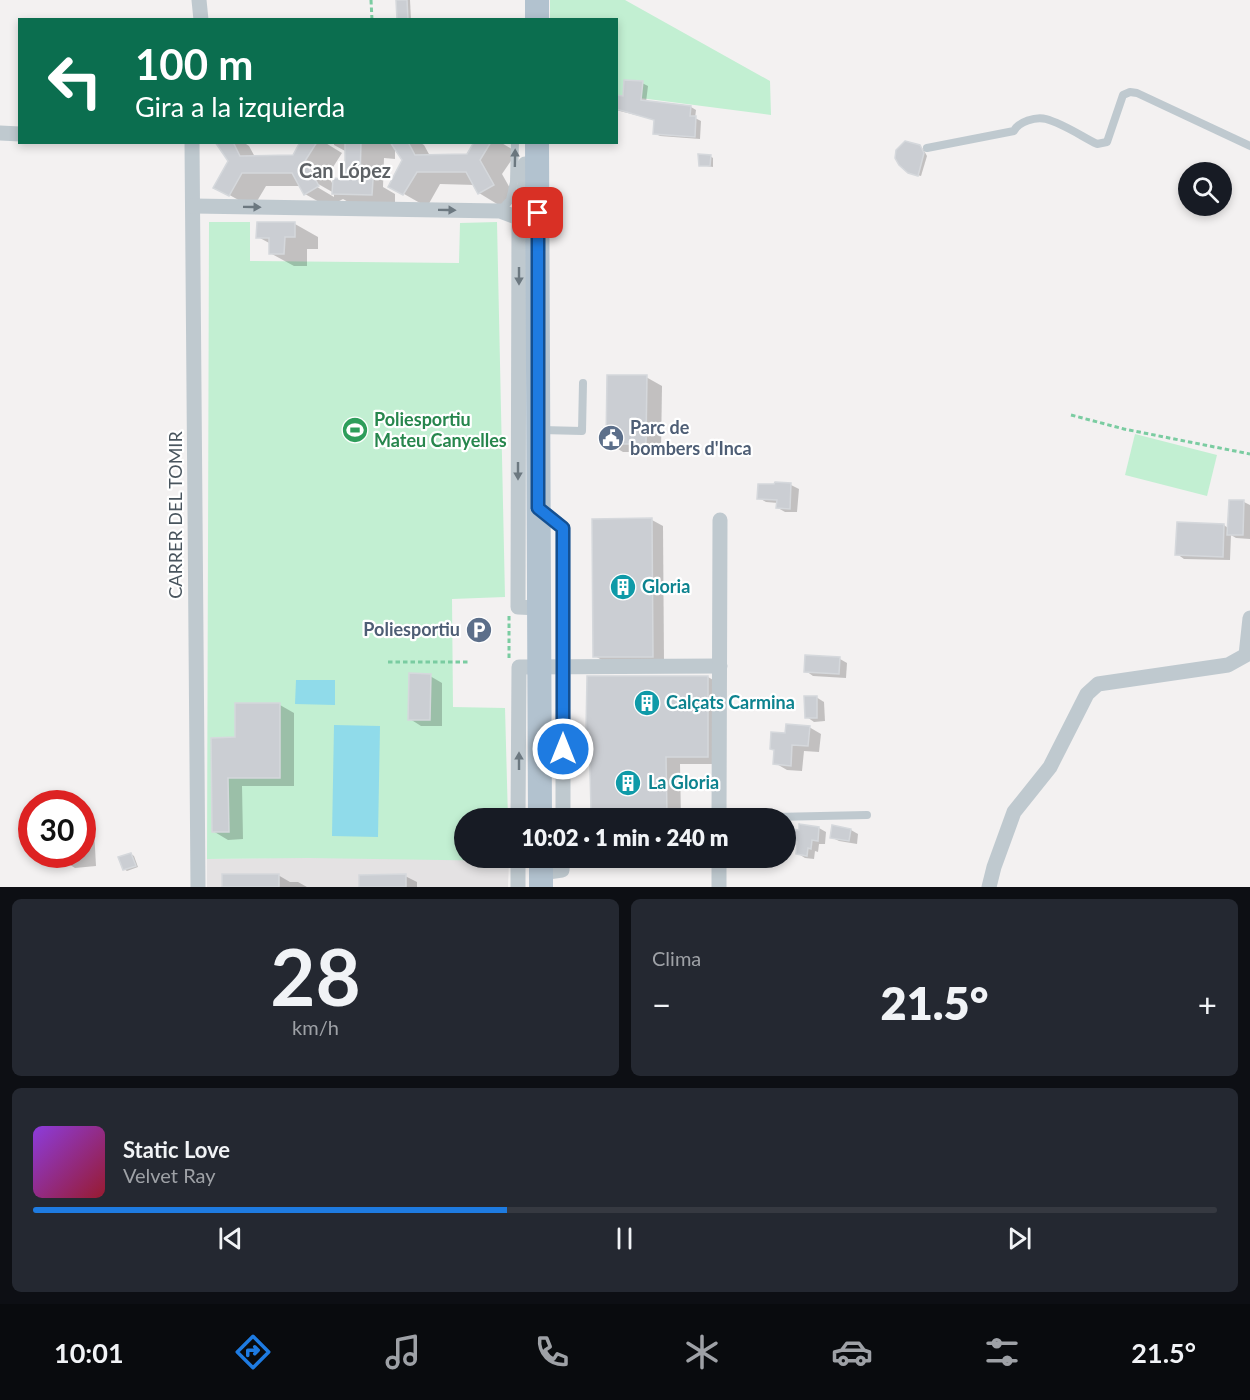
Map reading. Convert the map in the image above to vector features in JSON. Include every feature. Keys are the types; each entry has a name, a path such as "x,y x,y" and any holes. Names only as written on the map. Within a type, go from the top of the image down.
{"main road":[{"path":"537,0 537,18"},
{"path":"537,144 540,808"}],"street":[{"path":"199,0 201,18"},
{"path":"0,133 18,134"},
{"name":"CARRER DEL TOMIR","path":"192,144 198,887"},
{"path":"525,144 525,183 519,218 518,608 538,608"},
{"path":"193,206 500,211 519,218"},
{"path":"538,508 563,528 563,808"},
{"path":"719,808 720,520"},
{"path":"989,887 1014,812 1050,767 1087,694 1098,684 1228,665 1246,655 1250,618"},
{"path":"518,808 519,667 720,666"},
{"path":"518,868 518,887"},
{"path":"541,872 562,870 562,868"},
{"path":"719,868 719,887"}],"lane":[{"path":"927,148 1014,132 1022,122 1044,118 1097,144 1103,144 1107,142 1123,95 1130,92 1155,101 1250,146"},
{"path":"500,211 510,200 514,182 515,144"},
{"path":"538,430 582,431 584,383"},
{"path":"796,817 867,815"}],"path":[{"path":"371,0 372,18"},
{"path":"1071,415 1124,429 1250,454"},
{"path":"509,613 509,662"},
{"path":"388,662 468,662"}],"shaded area":[{"path":"355,857 454,860 454,868 509,868 508,887 207,887 207,859"}],"green space":[{"path":"550,0 625,0 770,81 771,115 618,95 618,18 550,18"},
{"name":"Poliesportiu Mateu Canyelles","path":"209,222 250,222 250,261 459,263 460,223 497,222 505,597 452,599 453,707 505,708 508,808 454,808 454,860 207,859"},
{"path":"1135,434 1217,455 1207,496 1125,475"}],"water":[{"path":"296,680 335,680 335,705 295,704"},
{"path":"334,725 380,726 378,837 332,836"}],"building":[{"path":"396,0 407,0 408,18 397,18"},
{"path":"624,80 643,81 641,100 691,106 690,116 696,116 695,137 653,134 654,120 618,110 618,95 623,96"},
{"path":"905,141 920,145 924,153 918,176 908,173 895,158 896,150"},
{"path":"216,144 234,144 240,156 293,155 299,144 316,144 305,161 319,186 304,195 292,173 242,173 229,196 213,188 228,161"},
{"path":"345,144 361,144 360,179 373,179 372,195 332,194 333,178 345,179"},
{"path":"391,144 409,144 415,155 467,154 473,144 490,144 480,160 494,185 478,194 466,172 417,172 403,195 388,187 402,160"},
{"path":"698,154 711,155 710,166 699,166"},
{"path":"257,222 295,222 295,237 285,237 284,254 269,254 269,238 256,238"},
{"path":"607,375 647,375 646,444 606,444"},
{"path":"775,482 791,483 790,509 776,508 777,500 757,499 758,484 774,484"},
{"path":"1229,500 1244,500 1243,535 1227,535"},
{"name":"Gloria","path":"652,518 653,657 593,657 592,519"},
{"path":"1177,522 1224,524 1223,557 1175,555"},
{"path":"805,655 840,657 839,674 804,672"},
{"path":"409,673 431,674 430,720 408,720"},
{"name":"Calçats Carmina","path":"587,676 708,676 708,757 666,757 667,808 591,808 589,731 586,731"},
{"path":"804,696 817,696 817,718 805,718"},
{"path":"235,703 280,703 280,778 228,778 229,832 212,832 211,738 235,737"},
{"path":"786,724 810,726 808,746 792,745 791,766 773,764 774,750 770,749 771,732 785,733"},
{"path":"799,824 819,827 818,841 812,840 807,856 796,854 796,830 799,830"},
{"path":"832,825 851,829 849,841 830,838"},
{"path":"131,853 136,866 123,870 118,857"},
{"path":"222,874 279,874 279,887 222,887"},
{"path":"406,874 406,887 359,887 359,875"}],"place":[{"name":"Poliesportiu Mateu Canyelles","path":"355,430"},
{"name":"Parc de bombers d'Inca","path":"611,438"},
{"name":"Gloria","path":"623,587"},
{"name":"Poliesportiu","path":"479,630"},
{"name":"Calçats Carmina","path":"647,703"},
{"name":"La Gloria","path":"628,783"}],"district":[{"name":"Can López","path":"345,171"}],"route":[{"path":"538,213 538,508 563,528 563,749"}]}
